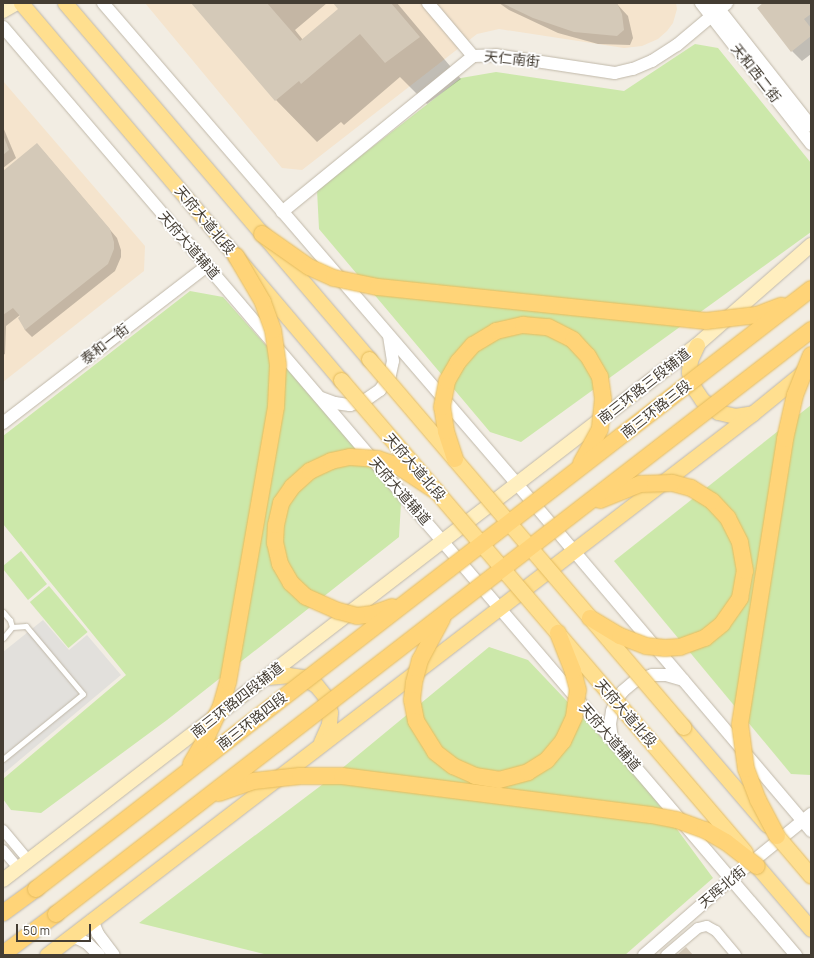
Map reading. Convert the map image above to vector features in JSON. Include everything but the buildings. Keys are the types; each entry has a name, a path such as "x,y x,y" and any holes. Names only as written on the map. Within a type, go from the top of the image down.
{"highway":[{"path":"262,234 309,267 334,278 378,287 706,321 757,315 805,294"},
{"path":"187,772 207,736 220,706 228,682 276,406 278,365 273,330 263,302 236,256"},
{"name":"南三环路三段","path":"502,528 805,294"},
{"path":"455,459 446,431 442,408 447,381 458,362 473,345 496,331 523,325 548,327 573,340 588,356 600,377 603,399 600,429 576,471"},
{"path":"3,954 811,330"},
{"path":"777,836 758,800 746,769 740,724 785,439 795,395 811,355"},
{"path":"408,600 373,614 357,616 323,606 306,597 291,583 280,564 275,543 276,525 281,503 292,487 310,471 331,461 350,457 378,459 398,466 436,491"},
{"path":"583,506 640,484 672,483 692,488 712,501 728,518 740,542 744,572 740,598 722,624 705,638 680,647 665,648 646,646 620,636 590,618"},
{"name":"南三环路四段","path":"3,913 502,528"},
{"path":"447,612 420,660 414,683 412,700 416,721 435,752 453,766 475,776 498,780 528,772 547,760 563,741 574,717 578,690 573,672 558,633"},
{"path":"208,796 254,781 300,776 342,776 651,815 677,820 705,830 726,842 757,866"}],"main road":[{"path":"3,11 17,3"},
{"name":"天府大道北段","path":"21,3 811,929"},
{"path":"65,3 811,876"},
{"name":"南三环路三段辅道","path":"471,520 697,345 811,245"},
{"path":"697,345 690,360 689,372 694,388 702,400 718,412 735,416 753,413"},
{"path":"46,955 753,413 811,366"},
{"name":"南三环路四段辅道","path":"3,880 471,520"},
{"path":"267,677 288,674 302,677 316,685 325,696 330,712 329,724 320,745"}],"street":[{"path":"103,3 517,484 683,680 807,817 811,831"},
{"path":"428,3 472,56"},
{"name":"天和西二街","path":"701,3 718,8 811,126"},
{"name":"天仁南街","path":"282,212 472,56 496,55 615,73 633,69 652,61 677,45 718,8"},
{"name":"天和西二街","path":"718,8 811,144"},
{"name":"天府大道辅道","path":"3,27 796,955"},
{"name":"泰和一街","path":"3,423 207,266"},
{"path":"320,397 335,403 350,405 367,399 380,390 390,375 392,361 390,337"},
{"path":"612,740 610,724 612,711 616,700 623,691 635,681 652,675 666,676 683,680"},
{"name":"天晖北街","path":"644,955 731,879 807,817"},
{"path":"3,830 24,865"},
{"path":"3,850 24,865"},
{"path":"92,920 98,934 114,955"},
{"path":"666,955 698,928 707,926 716,931 736,955"},
{"path":"67,939 77,938 87,943 99,955"}],"lane":[{"path":"3,612 10,620 12,627"},
{"path":"3,638 12,627 26,626 83,694 3,759"}],"shaded area":[{"path":"145,3 676,3 677,9 673,23 667,31 658,39 642,46 624,48 499,29 477,34 302,170 282,168"},
{"path":"3,81 145,246 144,271 3,382"},
{"path":"43,620 69,650 87,635 121,675 3,774 3,652"}],"green space":[{"path":"695,44 718,48 811,163 811,232 521,442 490,432 319,229 317,190 461,78 496,72 624,91"},
{"path":"190,291 223,297 334,422 401,503 399,537 167,720 41,813 11,810 3,799 3,779 126,675 3,524 3,436"},
{"path":"811,405 811,775 791,774 614,561"},
{"path":"21,551 47,584 28,600 3,569 3,566"},
{"path":"49,586 88,632 68,648 30,602"},
{"path":"489,647 528,660 637,775 713,878 625,955 268,955 139,923 323,784"}]}
